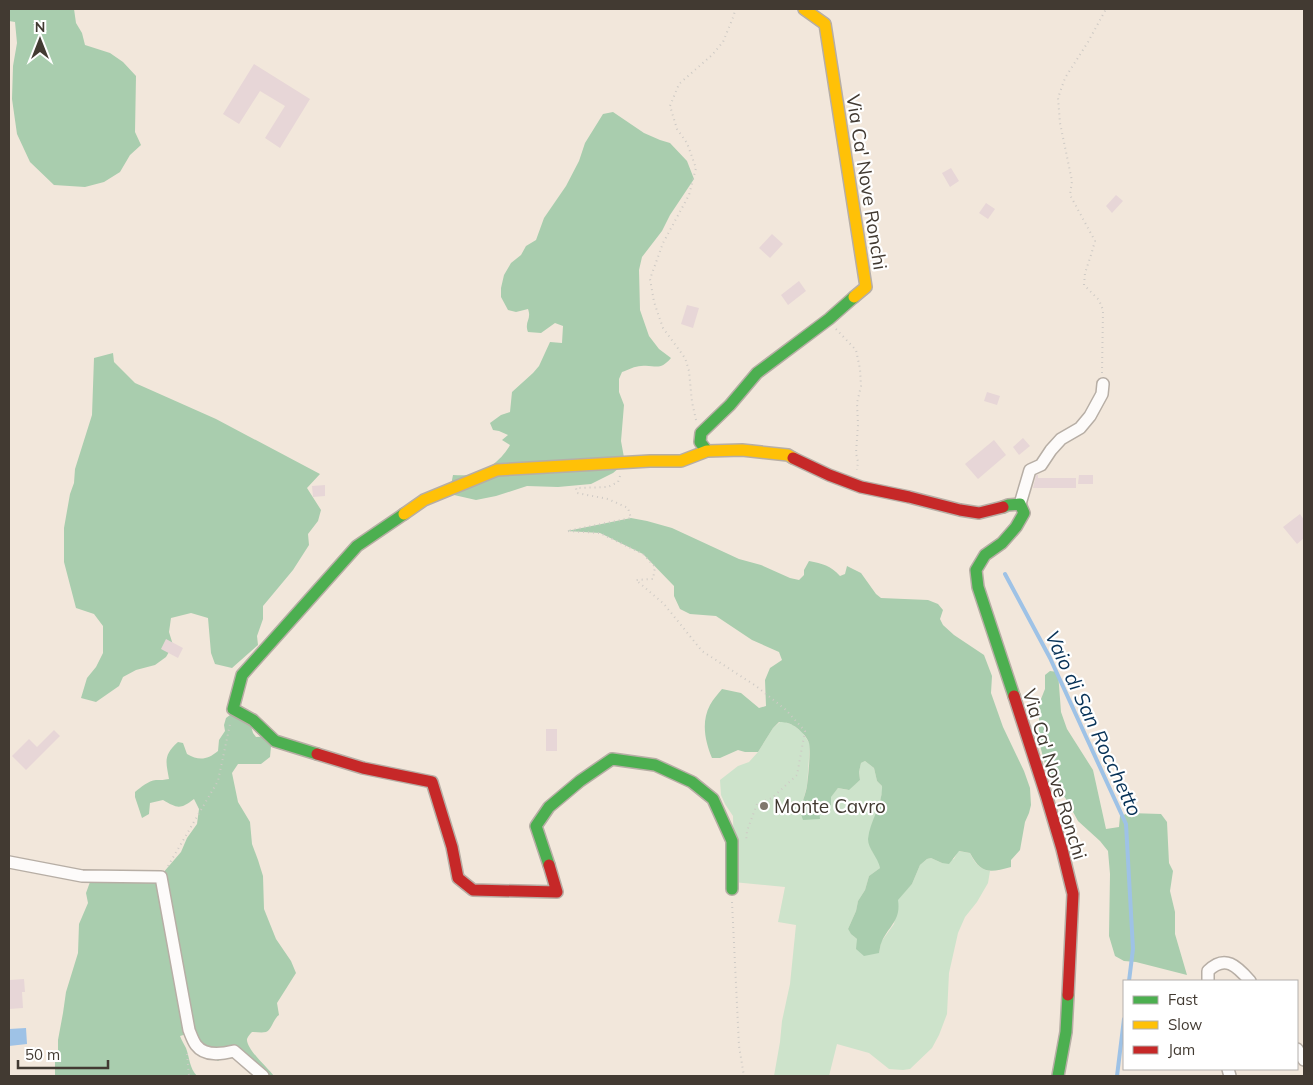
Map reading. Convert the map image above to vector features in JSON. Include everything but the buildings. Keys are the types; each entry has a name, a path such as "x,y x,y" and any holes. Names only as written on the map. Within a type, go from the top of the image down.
{"street":[{"name":"Via Ca' Nove Ronchi","path":"700,437 701,433 730,405 757,373 829,319 866,287 825,24 804,9"},
{"name":"Via Ca' Nove Ronchi","path":"1058,1076 1066,1032 1072,894 1062,849 1046,795 978,587 976,570 985,555 1002,543 1016,527 1024,512 1020,504 1030,470 1041,465 1061,438 1080,428 1090,416 1102,394 1103,384"},
{"path":"700,437 700,442 706,450"},
{"path":"732,888 732,841 713,799 692,782 655,764 612,759 580,781 549,807 536,826 557,892 473,890 458,878 452,847 432,782 362,768 275,741 252,720 233,709 242,675 357,546 424,500 498,470 650,460 681,460 706,450 742,450 788,454 828,474 861,487 960,510 979,512 1020,504"},
{"path":"9,862 82,876 161,877 189,1030 196,1046 215,1055 234,1051 263,1076"},
{"path":"1208,980 1208,971 1223,961 1231,963 1249,980"}],"path":[{"path":"700,437 692,402 689,371 685,358 663,328 654,302 650,279 663,243 689,195 696,168 687,143 677,129 670,106 679,84 712,55 723,42 735,9"},
{"path":"1103,384 1103,310 1099,300 1084,285 1085,273 1095,241 1070,195 1072,181 1060,123 1058,98 1065,78 1106,9"},
{"path":"829,319 856,350 860,369 861,386 856,403 858,425 856,453 857,471 861,487"},
{"path":"630,462 621,473 618,482 608,487 576,488 577,493 608,499 628,508 631,518 567,531 600,533 643,554 655,567 652,578 636,580 664,604 702,651 756,686 786,710 805,731 797,775 772,798 757,804 747,831 746,847"},
{"path":"161,877 218,781 233,709"},
{"path":"732,888 740,1046 744,1076"}],"green space":[{"path":"9,9 74,9 76,23 82,33 85,45 110,53 123,62 136,76 135,132 141,145 130,155 120,172 104,182 85,187 54,185 30,162 17,134 12,99 13,66 17,43 15,22 9,21"},
{"path":"613,112 644,133 670,143 687,161 694,179 670,215 662,231 642,257 639,270 640,310 649,336 659,349 671,358 663,365 657,367 639,366 622,372 619,379 619,392 624,405 621,441 625,463 613,473 591,484 558,487 527,486 476,500 454,495 451,485 453,475 470,475 484,470 499,459 507,450 510,445 502,440 508,435 493,430 490,423 501,415 510,412 512,392 539,366 550,342 562,343 563,326 555,323 541,333 528,332 528,309 516,312 508,310 501,297 501,288 504,275 511,263 521,255 526,246 536,240 544,218 566,186 579,161 585,143 603,114"},
{"path":"113,353 114,362 135,383 216,419 320,474 307,488 321,510 318,521 308,534 309,545 293,570 263,606 263,619 257,636 258,645 232,668 215,664 211,653 208,618 191,613 171,618 169,632 173,645 166,657 155,665 136,670 123,677 119,686 96,702 81,698 87,678 96,667 103,653 103,626 94,614 76,608 64,562 64,528 70,494 74,483 75,469 92,415 94,358"},
{"path":"631,518 672,528 739,559 761,565 790,578 799,580 804,575 804,570 809,561 833,569 840,576 845,574 847,566 861,573 881,598 928,600 938,604 943,610 940,619 943,625 954,635 984,655 992,676 991,693 1003,727 1030,788 1031,805 1025,822 1020,850 1011,860 1011,867 991,871 986,870 978,865 970,853 959,851 949,864 931,858 927,859 920,865 912,884 898,900 898,913 882,941 879,953 864,956 856,949 857,939 848,929 869,876 880,868 868,839 882,793 882,786 877,781 874,768 865,761 861,763 860,780 849,790 838,788 831,797 831,805 819,810 820,819 803,820 802,807 807,786 810,746 801,731 791,724 779,722 758,752 738,750 720,758 712,758 707,745 705,725 710,705 722,689 741,693 759,708 766,706 765,680 770,668 782,660 779,652 752,640 716,616 690,614 680,609 674,596 674,586 643,554 600,533 567,531"},
{"path":"1050,671 1058,672 1061,712 1067,729 1093,770 1106,829 1119,827 1120,816 1129,813 1161,814 1167,822 1169,863 1173,871 1170,891 1175,912 1175,934 1187,975 1136,962 1124,961 1115,956 1109,936 1110,874 1108,851 1078,821 1066,799 1048,775 1039,742 1039,704 1045,689 1045,675"},
{"path":"234,712 251,726 256,737 272,736 270,757 261,764 238,764 232,773 238,802 250,822 252,844 263,876 264,909 276,939 291,961 296,973 277,1003 279,1015 270,1029 264,1032 252,1032 247,1039 250,1048 274,1076 257,1076 228,1054 218,1061 210,1056 190,1033 180,1036 186,1048 191,1066 197,1076 55,1076 55,1058 58,1052 58,1040 66,992 78,953 79,924 88,903 86,893 90,882 111,875 162,874 181,852 187,838 197,824 199,809 194,799 178,807 163,800 150,803 149,814 142,818 135,792 150,782 169,779 167,759 170,751 178,742 183,743 187,754 195,758 207,758 218,751 219,740 225,731 226,718"},
{"path":"780,722 793,725 802,732 810,744 807,786 801,808 819,810 838,788 848,790 860,780 861,763 865,761 874,768 877,781 882,786 880,802 871,827 872,851 879,861 880,868 869,876 848,929 858,940 879,953 881,942 894,924 898,905 897,900 912,884 920,865 927,859 931,858 942,863 954,859 958,851 970,853 977,865 990,871 988,883 977,902 965,917 958,933 949,973 947,1014 939,1035 932,1048 910,1069 889,1069 869,1053 837,1044 829,1076 774,1076 782,1021 790,984 796,925 778,922 785,887 733,882 733,816 721,795 720,780 738,766 749,762 758,752 773,728"}],"water":[{"path":"26,1028 27,1044 9,1046 9,1029"}],"waterway":[{"name":"Vaio di San Rocchetto","path":"1005,574 1050,658 1126,824 1133,949 1129,980"},
{"name":"Vaio di San Rocchetto","path":"1117,1076 1123,1027"}],"traffic: fast":[{"path":"707,451 700,442 701,433 730,405 757,373 829,319 854,297"},
{"path":"1003,507 1020,504 1024,513 1016,527 1002,543 985,555 976,570 978,587 1014,696"},
{"path":"317,754 275,741 253,720 233,709 242,675 357,546 404,514"},
{"path":"549,865 536,826 549,807 580,781 612,759 655,765 692,782 713,799 732,841 732,889"},
{"path":"1058,1076 1066,1032 1068,995"}],"traffic: slow":[{"path":"804,9 825,24 866,287 854,297"},
{"path":"404,514 424,500 497,470 650,461 681,461 707,451 742,450 788,455 793,458"}],"traffic: jam":[{"path":"793,458 829,475 861,487 979,513 1003,507"},
{"path":"1014,696 1046,795 1073,894 1068,995"},
{"path":"317,754 363,768 432,782 452,847 458,878 473,890 557,892 549,865"}],"place":[{"name":"Monte Cavro","path":"764,806"}]}
